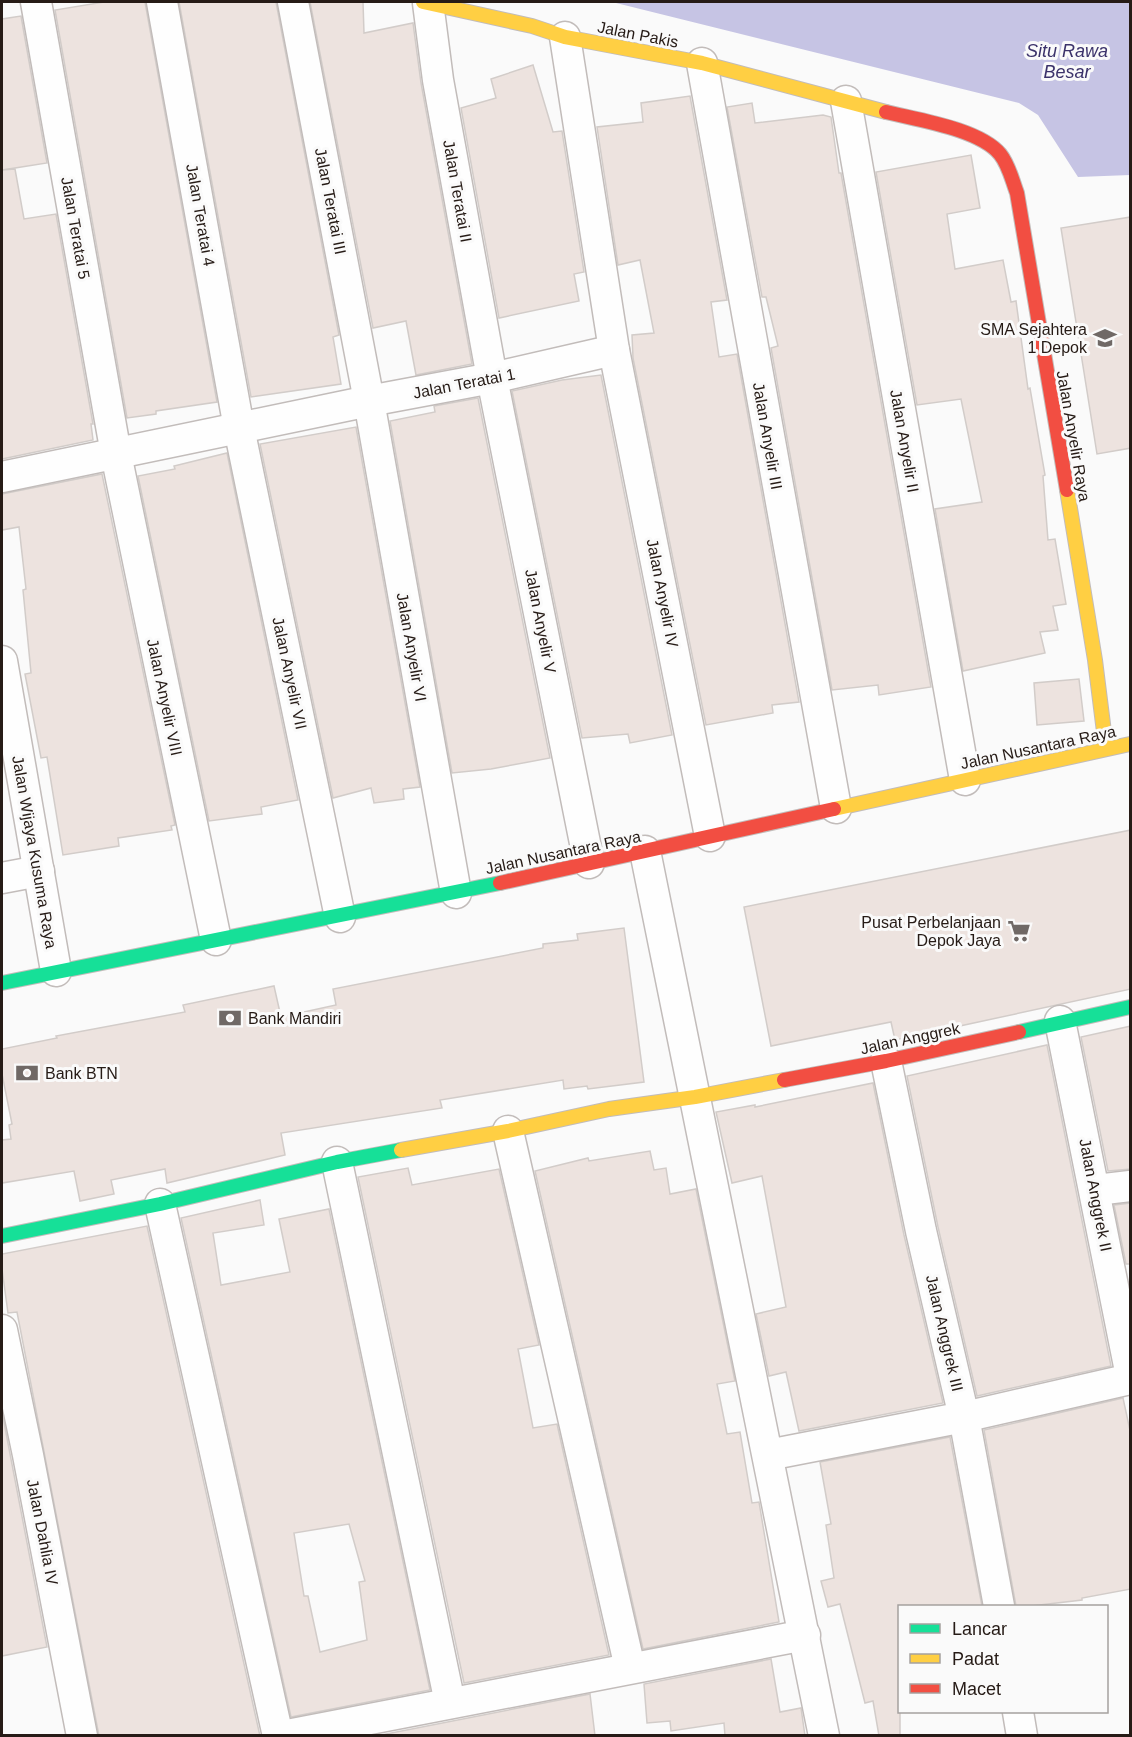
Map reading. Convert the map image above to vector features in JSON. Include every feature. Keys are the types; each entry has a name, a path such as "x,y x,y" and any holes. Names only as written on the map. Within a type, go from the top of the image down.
{"main road":[{"name":"Jalan Pakis","path":"425,2 532,26 565,37 702,63 846,101"},
{"name":"Jalan Anyelir Raya","path":"846,101 976,136 999,151 1008,167 1017,193 1095,660 1106,748"},
{"name":"Jalan Nusantara Raya","path":"2,982 456,893 1131,744"},
{"name":"Jalan Anggrek","path":"2,1236 160,1204 337,1162 507,1131 609,1109 695,1097 886,1061 1131,1007"}],"street":[{"name":"Jalan Teratai 5","path":"36,2 116,453"},
{"name":"Jalan Teratai 4","path":"162,2 239,428"},
{"name":"Jalan Teratai III","path":"293,2 369,401"},
{"name":"Jalan Teratai II","path":"425,2 492,378"},
{"path":"565,37 614,351"},
{"name":"Jalan Anyelir III","path":"702,63 836,808"},
{"name":"Jalan Anyelir II","path":"846,101 965,780"},
{"name":"Jalan Teratai 1","path":"2,477 369,401 492,378 614,351"},
{"name":"Jalan Anyelir IV","path":"614,351 710,836"},
{"name":"Jalan Anyelir V","path":"492,378 589,864"},
{"name":"Jalan Anyelir VI","path":"369,401 456,893"},
{"name":"Jalan Anyelir VII","path":"239,428 340,917"},
{"name":"Jalan Anyelir VIII","path":"116,453 216,940"},
{"name":"Jalan Wijaya Kusuma Raya","path":"2,661 56,971"},
{"path":"645,851 824,1736"},
{"path":"2,878 39,871"},
{"name":"Jalan Anggrek II","path":"1060,1021 1131,1371"},
{"name":"Jalan Anggrek III","path":"886,1061 921,1231 964,1417 999,1605"},
{"path":"507,1131 630,1668"},
{"path":"337,1162 450,1703"},
{"path":"1096,1190 1131,1186"},
{"path":"160,1204 280,1736 805,1635"},
{"name":"Jalan Dahlia IV","path":"2,1330 82,1736"},
{"path":"768,1455 964,1417 1131,1379"},
{"path":"1018,1713 1022,1736"}],"water":[{"name":"Situ Rawa Besar","path":"612,2 1130,2 1130,175 1078,177 1038,115 1019,103"}],"building":[{"path":"104,2 145,2 217,402 156,411 156,414 127,418 55,10"},
{"path":"179,2 276,2 339,335 333,337 341,384 251,397"},
{"path":"310,2 363,2 364,33 413,23 421,83 472,364 416,375 406,321 373,328"},
{"path":"21,16 47,163 2,170 2,19"},
{"path":"533,65 553,132 562,131 584,272 574,274 579,301 499,318 461,108 496,98 491,79"},
{"path":"690,96 727,300 711,302 719,357 737,354 799,702 772,705 773,713 706,725 633,358 632,335 654,333 640,260 618,265 597,127 643,122 641,103"},
{"path":"752,103 755,123 823,115 831,117 931,687 879,695 878,685 832,690 771,348 778,346 766,297 762,297 727,107"},
{"path":"971,155 980,208 947,214 955,269 1003,260 1011,302 1016,301 1028,389 1030,388 1045,475 1043,476 1048,540 1055,539 1066,604 1053,606 1058,630 1040,632 1045,653 963,671 935,509 982,502 961,399 917,405 876,172"},
{"path":"15,169 24,219 56,214 93,424 91,424 93,440 2,459 2,170"},
{"name":"SMA Sejahtera 1 Depok","path":"1131,217 1131,448 1097,454 1061,228"},
{"path":"601,375 672,735 630,743 628,734 582,738 512,391 562,380"},
{"path":"478,398 550,758 491,769 452,773 390,421 435,412 434,406"},
{"path":"356,427 420,787 403,789 404,799 374,803 371,788 333,798 260,444"},
{"path":"227,453 298,800 261,807 262,814 209,821 138,476 175,469 174,466"},
{"path":"102,474 175,825 171,826 172,830 118,838 119,846 63,855 47,757 41,758 25,674 31,673 23,590 26,589 19,527 2,530 2,494"},
{"path":"1079,679 1084,721 1037,725 1034,683"},
{"path":"1131,830 1131,989 895,1040 891,1022 771,1046 744,907"},
{"path":"624,928 644,1082 588,1089 587,1086 564,1089 563,1080 440,1100 442,1108 281,1133 285,1155 167,1183 165,1169 111,1180 114,1194 80,1201 74,1171 2,1183 2,1140 11,1139 9,1125 12,1124 2,1074 2,1049 57,1038 56,1036 185,1012 183,1005 274,986 281,1017 336,1005 333,989 543,948 543,944 578,940 577,934"},
{"path":"1131,1026 1131,1169 1108,1171 1081,1037"},
{"path":"1047,1045 1111,1366 977,1396 938,1227 907,1076"},
{"path":"873,1083 904,1235 943,1403 799,1431 786,1372 769,1376 756,1314 786,1307 762,1176 732,1183 716,1112 755,1105 755,1107"},
{"path":"650,1151 654,1170 666,1168 670,1194 696,1189 735,1381 717,1384 727,1434 740,1432 752,1503 759,1502 779,1622 643,1649 535,1171 588,1158 589,1161"},
{"path":"408,1168 412,1185 499,1169 539,1345 518,1349 533,1428 557,1424 609,1655 464,1683 358,1177"},
{"path":"260,1200 264,1225 213,1233 221,1285 290,1272 279,1219 329,1209 430,1690 291,1717 181,1218","holes":["349,1524 365,1581 359,1582 367,1640 320,1652 308,1596 304,1596 294,1533"]},
{"path":"1131,1203 1131,1264 1126,1264 1114,1205"},
{"path":"147,1226 260,1736 99,1736 17,1312 8,1313 2,1254"},
{"path":"1123,1398 1131,1435 1131,1589 1082,1598 1082,1600 1016,1605 984,1430"},
{"path":"2,1412 47,1647 2,1656"},
{"path":"950,1437 982,1605 898,1605 900,1736 879,1736 873,1701 865,1703 840,1604 828,1607 821,1581 834,1578 826,1525 831,1524 820,1462"},
{"path":"771,1659 780,1712 801,1708 805,1736 725,1736 724,1723 671,1731 670,1721 647,1723 644,1684"},
{"path":"590,1694 595,1736 376,1736"}],"traffic: fast":[{"path":"2,983 500,883"},
{"path":"1019,1032 1130,1007"},
{"path":"2,1236 160,1204 337,1162 401,1150"}],"traffic: slow":[{"path":"423,2 532,26 565,37 702,63 886,112"},
{"path":"1067,490 1095,660 1106,748"},
{"path":"834,809 1130,744"},
{"path":"401,1150 508,1131 609,1109 695,1097 784,1080"}],"traffic: jam":[{"path":"886,112 947,127 978,138 990,145 1006,163 1017,193 1067,490"},
{"path":"500,883 834,809"},
{"path":"784,1080 1019,1032"}],"place":[{"name":"SMA Sejahtera 1 Depok","path":"1105,338"},
{"name":"Pusat Perbelanjaan Depok Jaya","path":"1019,931"},
{"name":"Bank Mandiri","path":"230,1018"},
{"name":"Bank BTN","path":"27,1073"}]}
